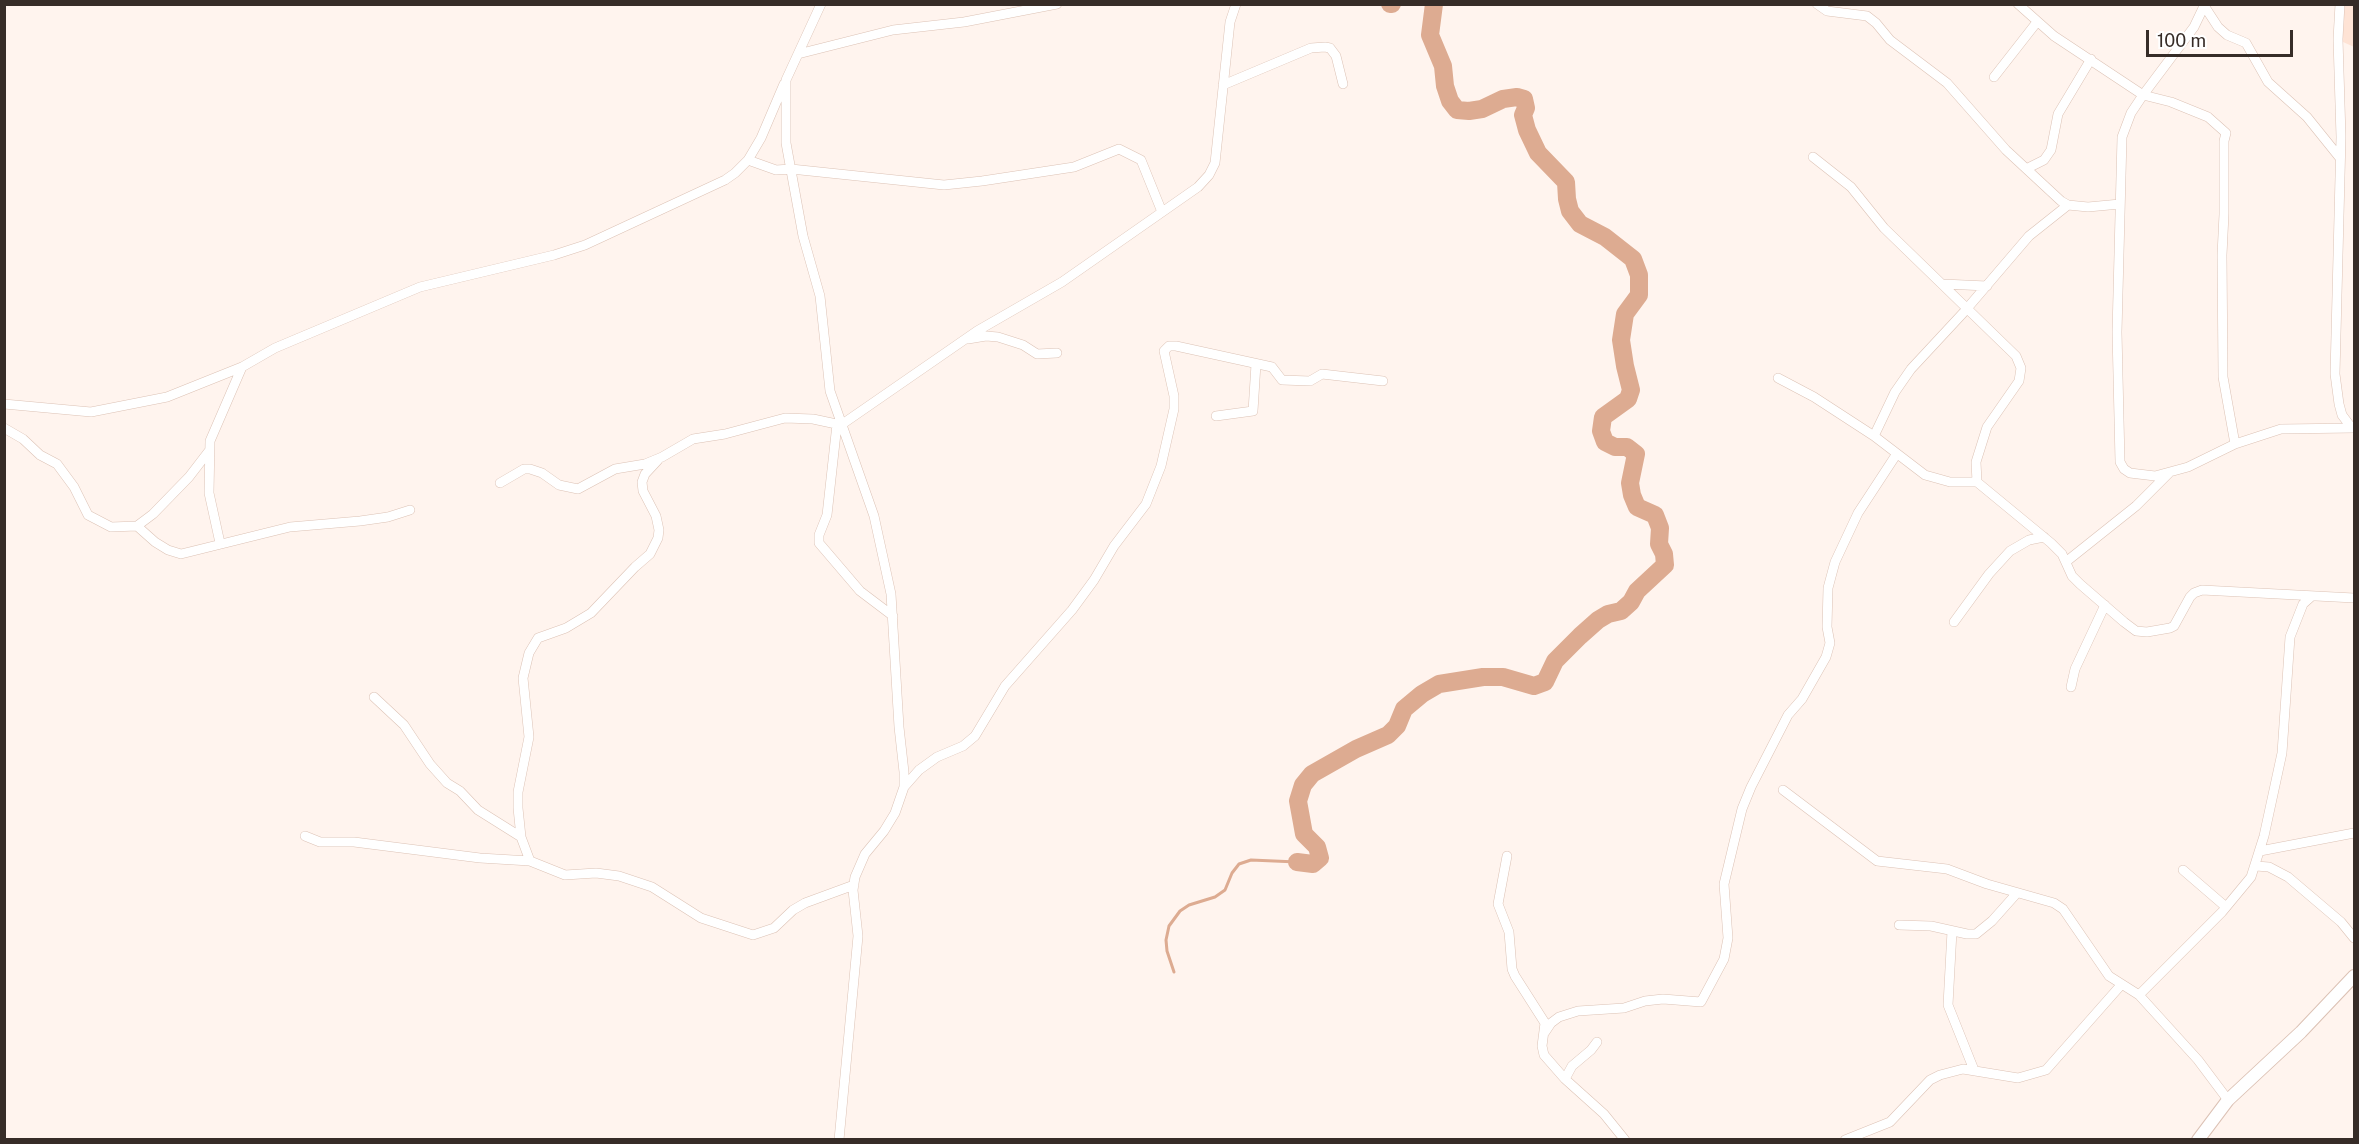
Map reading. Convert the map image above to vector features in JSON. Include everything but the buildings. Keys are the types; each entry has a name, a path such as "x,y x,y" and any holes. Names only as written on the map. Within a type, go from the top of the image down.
{"street":[{"path":"4,404 91,412 167,397 242,367 274,348 420,287 554,255 585,245 725,180 748,160 761,138 821,4"},
{"path":"798,54 893,30 964,22 1057,4"},
{"path":"500,483 524,469 530,469 536,470 559,485 578,489 615,469 645,464 693,439 725,434 785,418 813,419 839,424 997,319 1062,282 1198,187 1209,175 1215,163 1230,22 1236,4"},
{"path":"1818,4 1827,11 1867,16 1876,22 1890,40 1947,83 2006,150 2028,168 2053,195 2068,204 2088,207 2120,204"},
{"path":"2018,4 2054,36 2091,58 2143,95 2171,102 2208,117 2226,133 2222,255 2223,377 2235,444"},
{"path":"2340,4 2338,39 2340,158 2335,374 2342,415 2353,428"},
{"path":"2204,5 2218,27 2227,35 2246,43 2268,82 2307,117 2340,158"},
{"path":"2204,5 2194,27 2131,113 2122,137 2117,332 2120,462 2130,473 2155,476 2188,467 2235,444 2281,429 2353,428"},
{"path":"1994,77 2037,22"},
{"path":"1223,85 1311,48 1325,46 1330,48 1336,56 1343,84"},
{"path":"2028,168 2044,160 2051,150 2058,114 2091,58"},
{"path":"786,80 786,143 802,236 820,296 830,390 839,424 874,516 891,594 904,787"},
{"path":"748,160 775,170 791,169 954,184 1074,167 1119,149 1141,160 1162,212"},
{"path":"1813,157 1851,187 1884,228 2016,356 2021,368 2016,387 1987,427 1978,448 1977,482"},
{"path":"1874,436 1895,392 1911,369 1968,309 2029,236 2068,204"},
{"path":"1943,284 1987,286"},
{"path":"965,340 986,336 998,337 1023,345 1037,354 1057,353"},
{"path":"839,1140 858,936 854,885 858,866 895,813 904,787 919,770 937,757 971,741 1005,686 1072,610 1094,580 1114,546 1146,504 1161,466 1173,409 1174,396 1164,351 1169,346 1176,346 1274,368 1282,380 1310,381 1322,374 1383,381"},
{"path":"1216,416 1253,411 1256,364"},
{"path":"220,543 209,493 209,451 213,432 242,367"},
{"path":"1778,378 1814,397 1874,436 1896,455 1932,478 1950,482 1977,482 2044,537 2067,561 2072,576 2136,631 2163,631 2174,626 2190,597 2202,590 2355,598"},
{"path":"839,424 827,515 819,535 819,543 860,591 893,616"},
{"path":"4,428 23,439 40,455 57,464 74,487 88,515 111,526 137,526 153,514 189,477 209,451"},
{"path":"1545,1032 1559,1017 1578,1011 1624,1008 1654,1000 1701,1002 1724,959 1728,938 1724,884 1742,809 1751,786 1775,744 1788,715 1802,699 1826,657 1830,643 1827,618 1828,588 1835,562 1858,513 1896,455"},
{"path":"530,861 521,837 518,820 518,792 529,737 523,678 529,653 538,638 566,628 591,613 650,554 658,538 659,530 656,516 643,491 642,482 645,474 660,457"},
{"path":"2067,561 2136,506 2170,472"},
{"path":"137,526 155,542 168,550 181,554 290,527 369,519 410,510"},
{"path":"1954,622 1989,574 2010,551 2029,540 2044,537"},
{"path":"2139,995 2247,884 2256,866 2282,753 2290,637 2302,604 2312,596"},
{"path":"2071,687 2075,669 2105,605"},
{"path":"374,697 404,725 430,764 447,783 460,791 478,810 521,837"},
{"path":"1783,790 1877,861 1947,869 2054,903 2062,909 2101,967 2121,985 2139,995 2198,1060 2228,1100"},
{"path":"2260,851 2355,833"},
{"path":"305,836 320,842 354,842 480,858 530,861 565,874 602,874 642,883 701,918 753,935 774,928 793,909 805,903 854,885"},
{"path":"1507,856 1498,904 1509,932 1512,969 1520,986 1545,1023 1542,1046 1544,1055 1604,1114 1625,1140"},
{"path":"2256,866 2269,867 2288,877 2355,938"},
{"path":"2183,870 2226,907"},
{"path":"1899,925 1931,926 1976,934 1992,921 2017,893"},
{"path":"1952,931 1948,1005 1974,1070"},
{"path":"2198,1140 2228,1100 2301,1032 2355,976"},
{"path":"1845,1140 1890,1122 1929,1080 1952,1071 1974,1070 2019,1078 2046,1070 2121,985"},
{"path":"1566,1079 1572,1066 1597,1042"}],"shaded area":[{"path":"2341,5 2354,5 2354,47 2341,41"}],"waterway":[{"path":"1297,862 1313,864 1320,858 1317,847 1304,834 1298,801 1303,785 1312,774 1356,749 1388,735 1397,726 1404,709 1439,684 1483,677 1503,677 1534,686 1545,682 1555,661 1580,636 1598,620 1608,614 1621,611 1631,602 1637,591 1665,565 1664,554 1659,544 1660,528 1655,515 1637,507 1632,495 1630,483 1636,454 1627,447 1615,447 1605,442 1601,431 1603,417 1628,399 1631,390 1621,340 1625,314 1639,295 1639,275 1633,259 1605,237 1580,224 1570,211 1566,182 1538,153 1527,130 1523,115 1526,108 1524,99 1517,97 1503,99 1482,109 1457,110 1450,101 1445,86 1443,66 1430,35 1434,4"},
{"path":"1174,972 1166,940 1169,926 1180,911 1189,905 1215,897 1225,890 1232,873 1239,864 1251,860 1297,862"}]}
